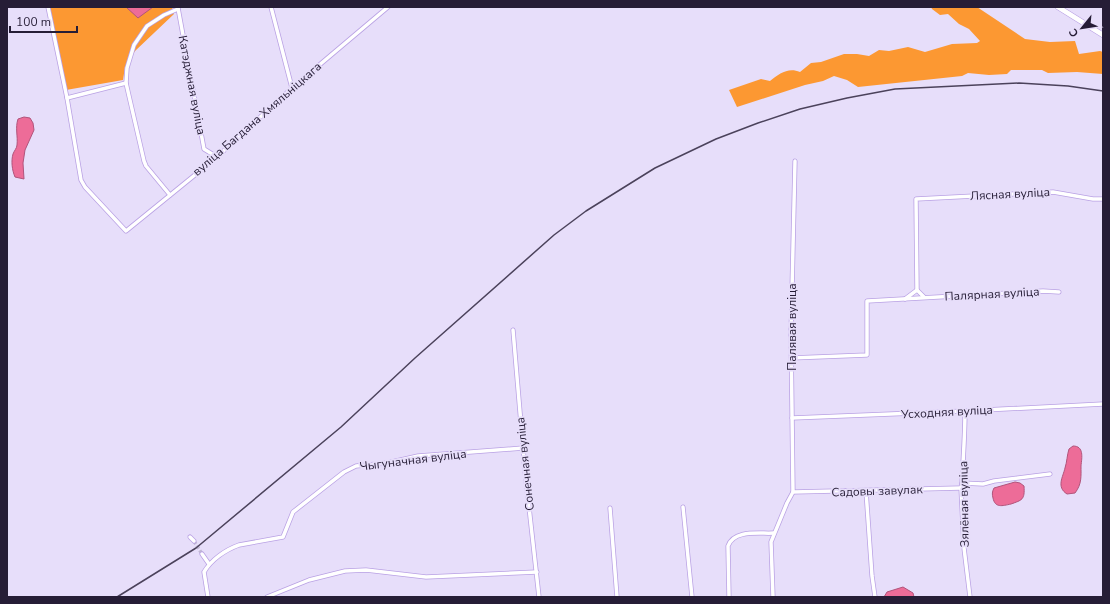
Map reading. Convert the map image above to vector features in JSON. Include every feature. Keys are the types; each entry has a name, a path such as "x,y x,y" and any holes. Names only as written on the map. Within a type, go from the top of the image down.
{"street":[{"path":"48,7 67,98 126,83"},
{"path":"271,7 292,88"},
{"name":"вуліца Багдана Хмяльніцкага","path":"67,98 81,180 85,187 126,231 217,157 292,88 388,7"},
{"path":"1058,7 1103,35"},
{"path":"170,195 146,166 144,161 126,83 127,68 134,45 147,26 178,8"},
{"name":"Катэджная вуліца","path":"178,8 204,149 217,157"},
{"name":"Палявая вуліца","path":"793,492 791,326 795,161"},
{"name":"Лясная вуліца","path":"917,290 916,199 1053,192 1093,199 1103,199"},
{"path":"905,300 917,290 924,297"},
{"name":"Палярная вуліца","path":"791,358 867,355 867,301 1043,291 1059,292"},
{"name":"Сонечная вуліца","path":"513,330 523,448 539,597"},
{"name":"Усходняя вуліца","path":"792,418 1103,404"},
{"name":"Зялёная вуліца","path":"965,411 961,488 964,548 970,597"},
{"name":"Чыгуначная вуліца","path":"209,564 232,547 282,537 293,512 344,472 356,466 387,463 418,456 523,448"},
{"path":"962,483 983,484 994,481 1050,474"},
{"name":"Садовы завулак","path":"793,492 961,488"},
{"path":"866,491 872,576 875,597"},
{"path":"773,597 771,542 793,492"},
{"path":"683,507 692,597"},
{"path":"610,508 617,597"},
{"path":"729,597 728,546 731,539 741,534 774,533"},
{"path":"190,536 194,541"},
{"path":"202,554 209,564 204,572 208,597"},
{"path":"267,597 309,580 345,571 366,570 426,577 537,572"}],"shaded area":[{"path":"50,7 172,7 174,14 135,51 125,67 123,80 66,90"},
{"path":"126,7 153,7 138,18"},
{"path":"931,7 977,7 1025,39 1050,42 1075,41 1079,54 1100,51 1103,52 1103,74 1077,72 1048,73 1042,70 1011,70 1007,74 989,75 968,73 962,76 858,87 847,80 834,76 823,81 805,85 737,107 729,90 761,79 770,81 780,74 788,71 792,70 800,72 811,63 821,62 844,54 869,56 879,50 889,51 908,47 925,52 952,44 977,43 980,41 969,29 959,24 948,14 940,15"},
{"path":"24,117 30,118 33,123 34,130 25,150 23,163 24,179 15,177 12,163 13,154 17,146 18,119"},
{"path":"1073,446 1077,446 1082,453 1081,480 1075,493 1067,494 1062,488 1061,482 1069,449"},
{"path":"1015,482 1024,486 1024,494 1022,499 1011,504 997,505 992,495 994,488"},
{"path":"903,587 913,593 914,597 884,597 887,592"}],"tunnel":[{"path":"194,541 202,554"}],"railway":[{"path":"117,597 196,548 341,427 415,358 554,235 586,211 655,168 716,139 800,109 895,89 1019,83 1068,86 1103,91"}]}
